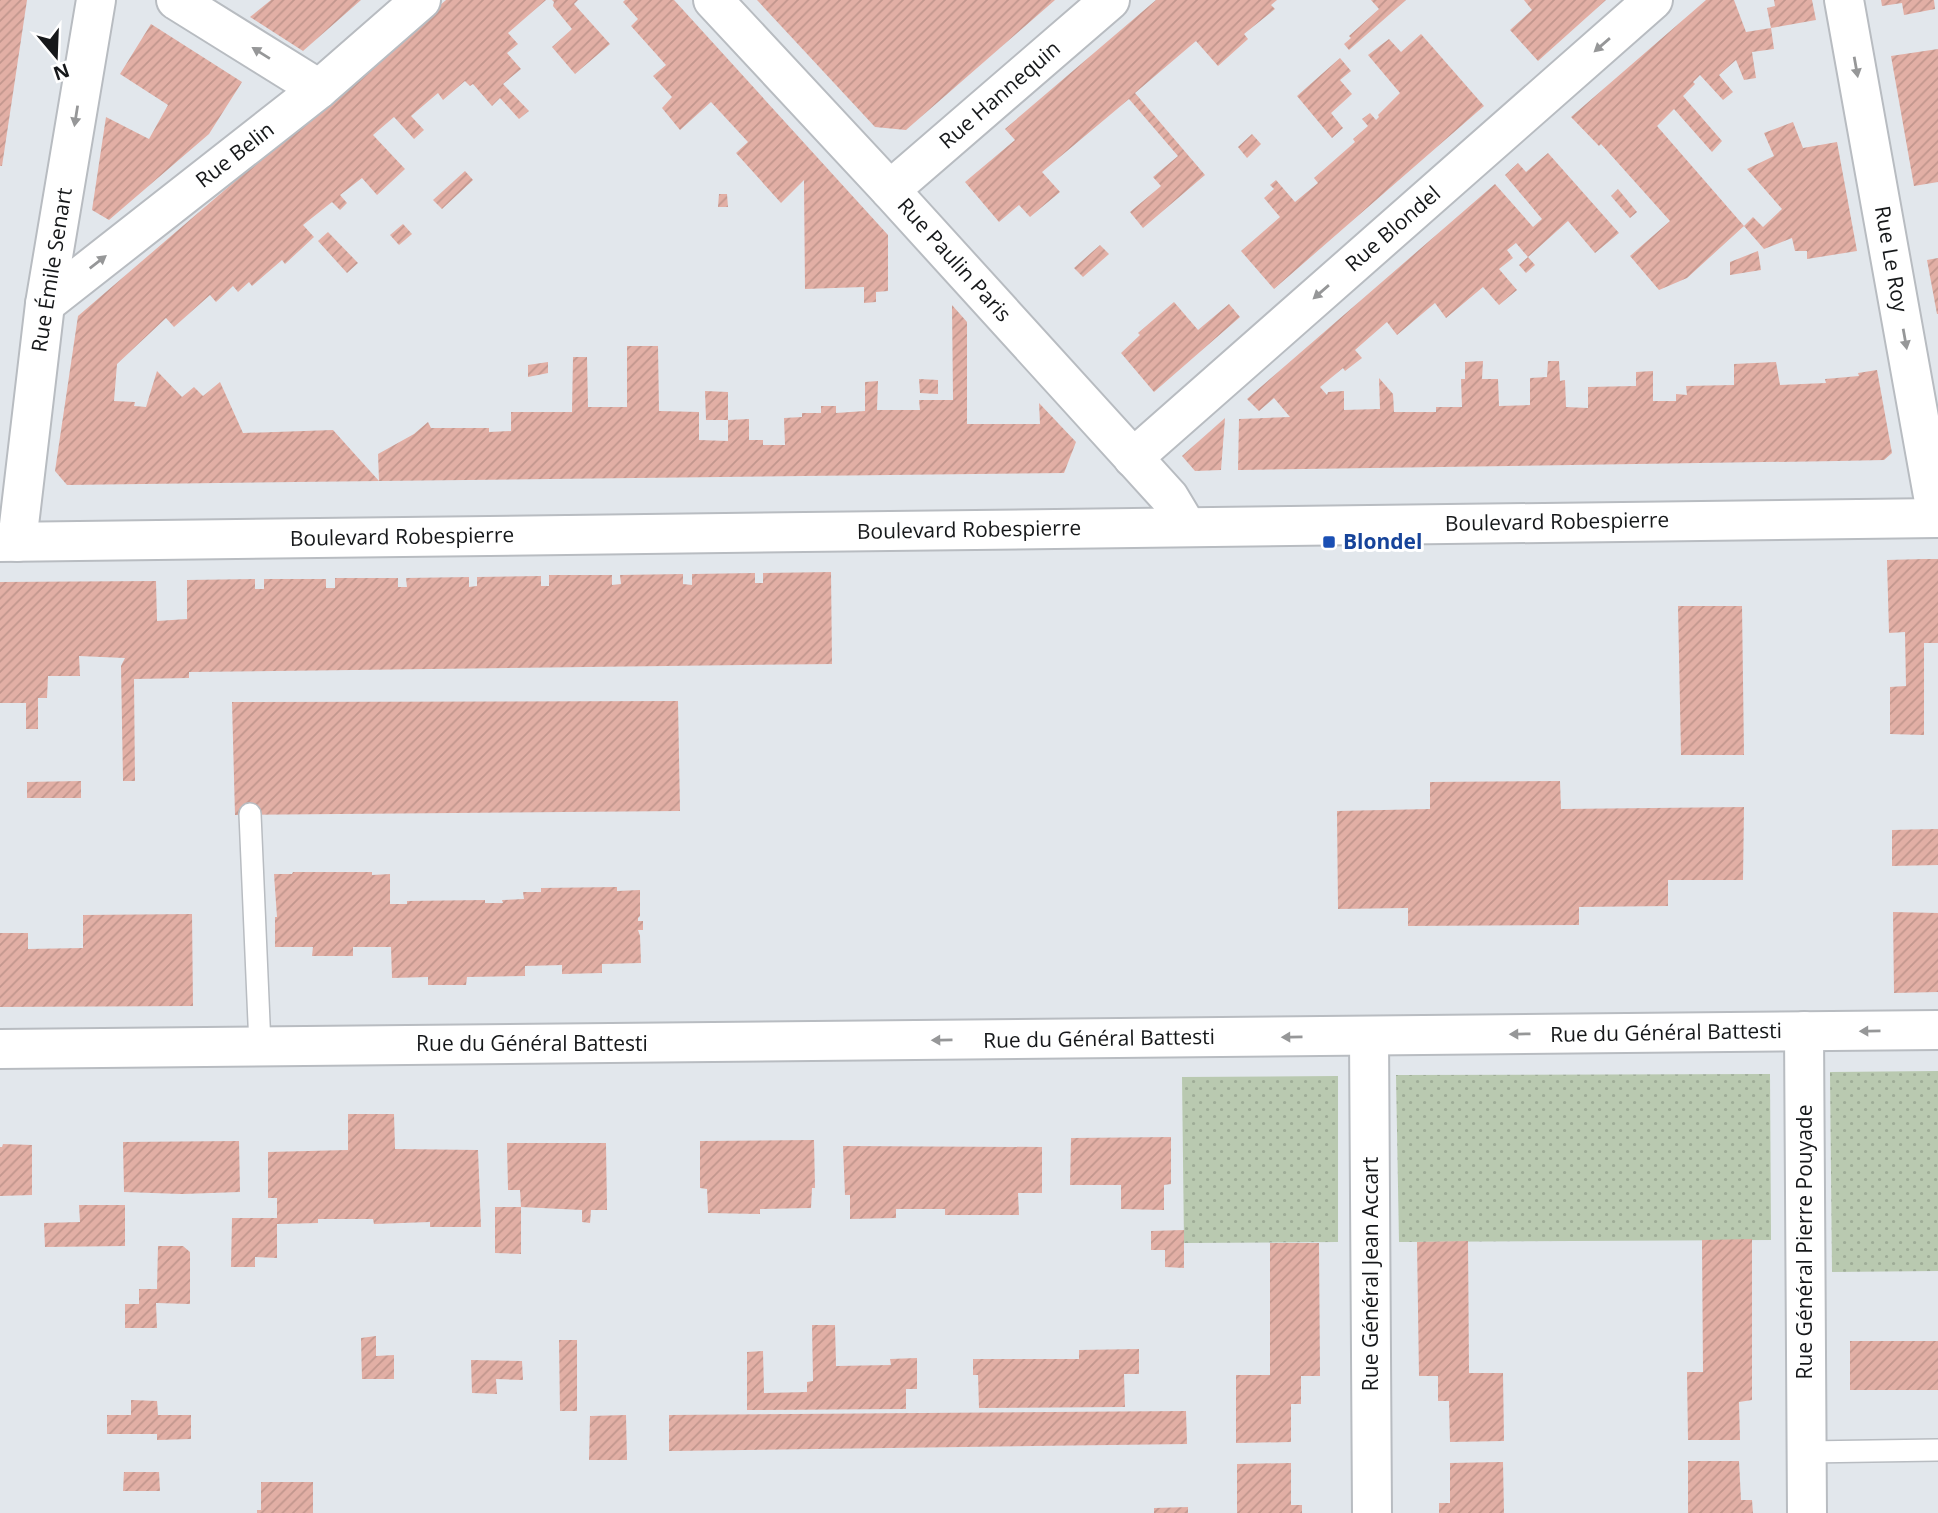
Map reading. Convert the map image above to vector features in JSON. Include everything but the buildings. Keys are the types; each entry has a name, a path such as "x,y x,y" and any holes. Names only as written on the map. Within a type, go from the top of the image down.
{"street":[{"name":"Rue Émile Senart","path":"9,542 45,304 96,0"},
{"path":"176,0 319,89"},
{"name":"Rue Belin","path":"45,304 319,89 421,0"},
{"name":"Rue Paulin Paris","path":"713,0 1133,458 1168,497 1187,527"},
{"name":"Rue Hannequin","path":"890,190 1110,0"},
{"name":"Rue Blondel","path":"1133,458 1653,0"},
{"name":"Rue Le Roy","path":"1844,0 1938,518"},
{"name":"Boulevard Robespierre","path":"9,542 1938,518"},
{"name":"Rue du Général Battesti","path":"0,1049 1938,1030"},
{"name":"Rue Général Pierre Pouyade","path":"1804,1031 1807,1513"},
{"name":"Rue Général Jean Accart","path":"1369,1036 1372,1513"}],"lane":[{"path":"250,814 260,1046"},
{"path":"1807,1452 1938,1450"}],"green space":[{"path":"1938,1071 1938,1271 1832,1272 1830,1072"},
{"path":"1770,1074 1771,1240 1399,1242 1396,1075"},
{"path":"1338,1076 1338,1242 1184,1243 1182,1077"}],"place":[{"name":"Blondel","path":"1329,542"}]}
